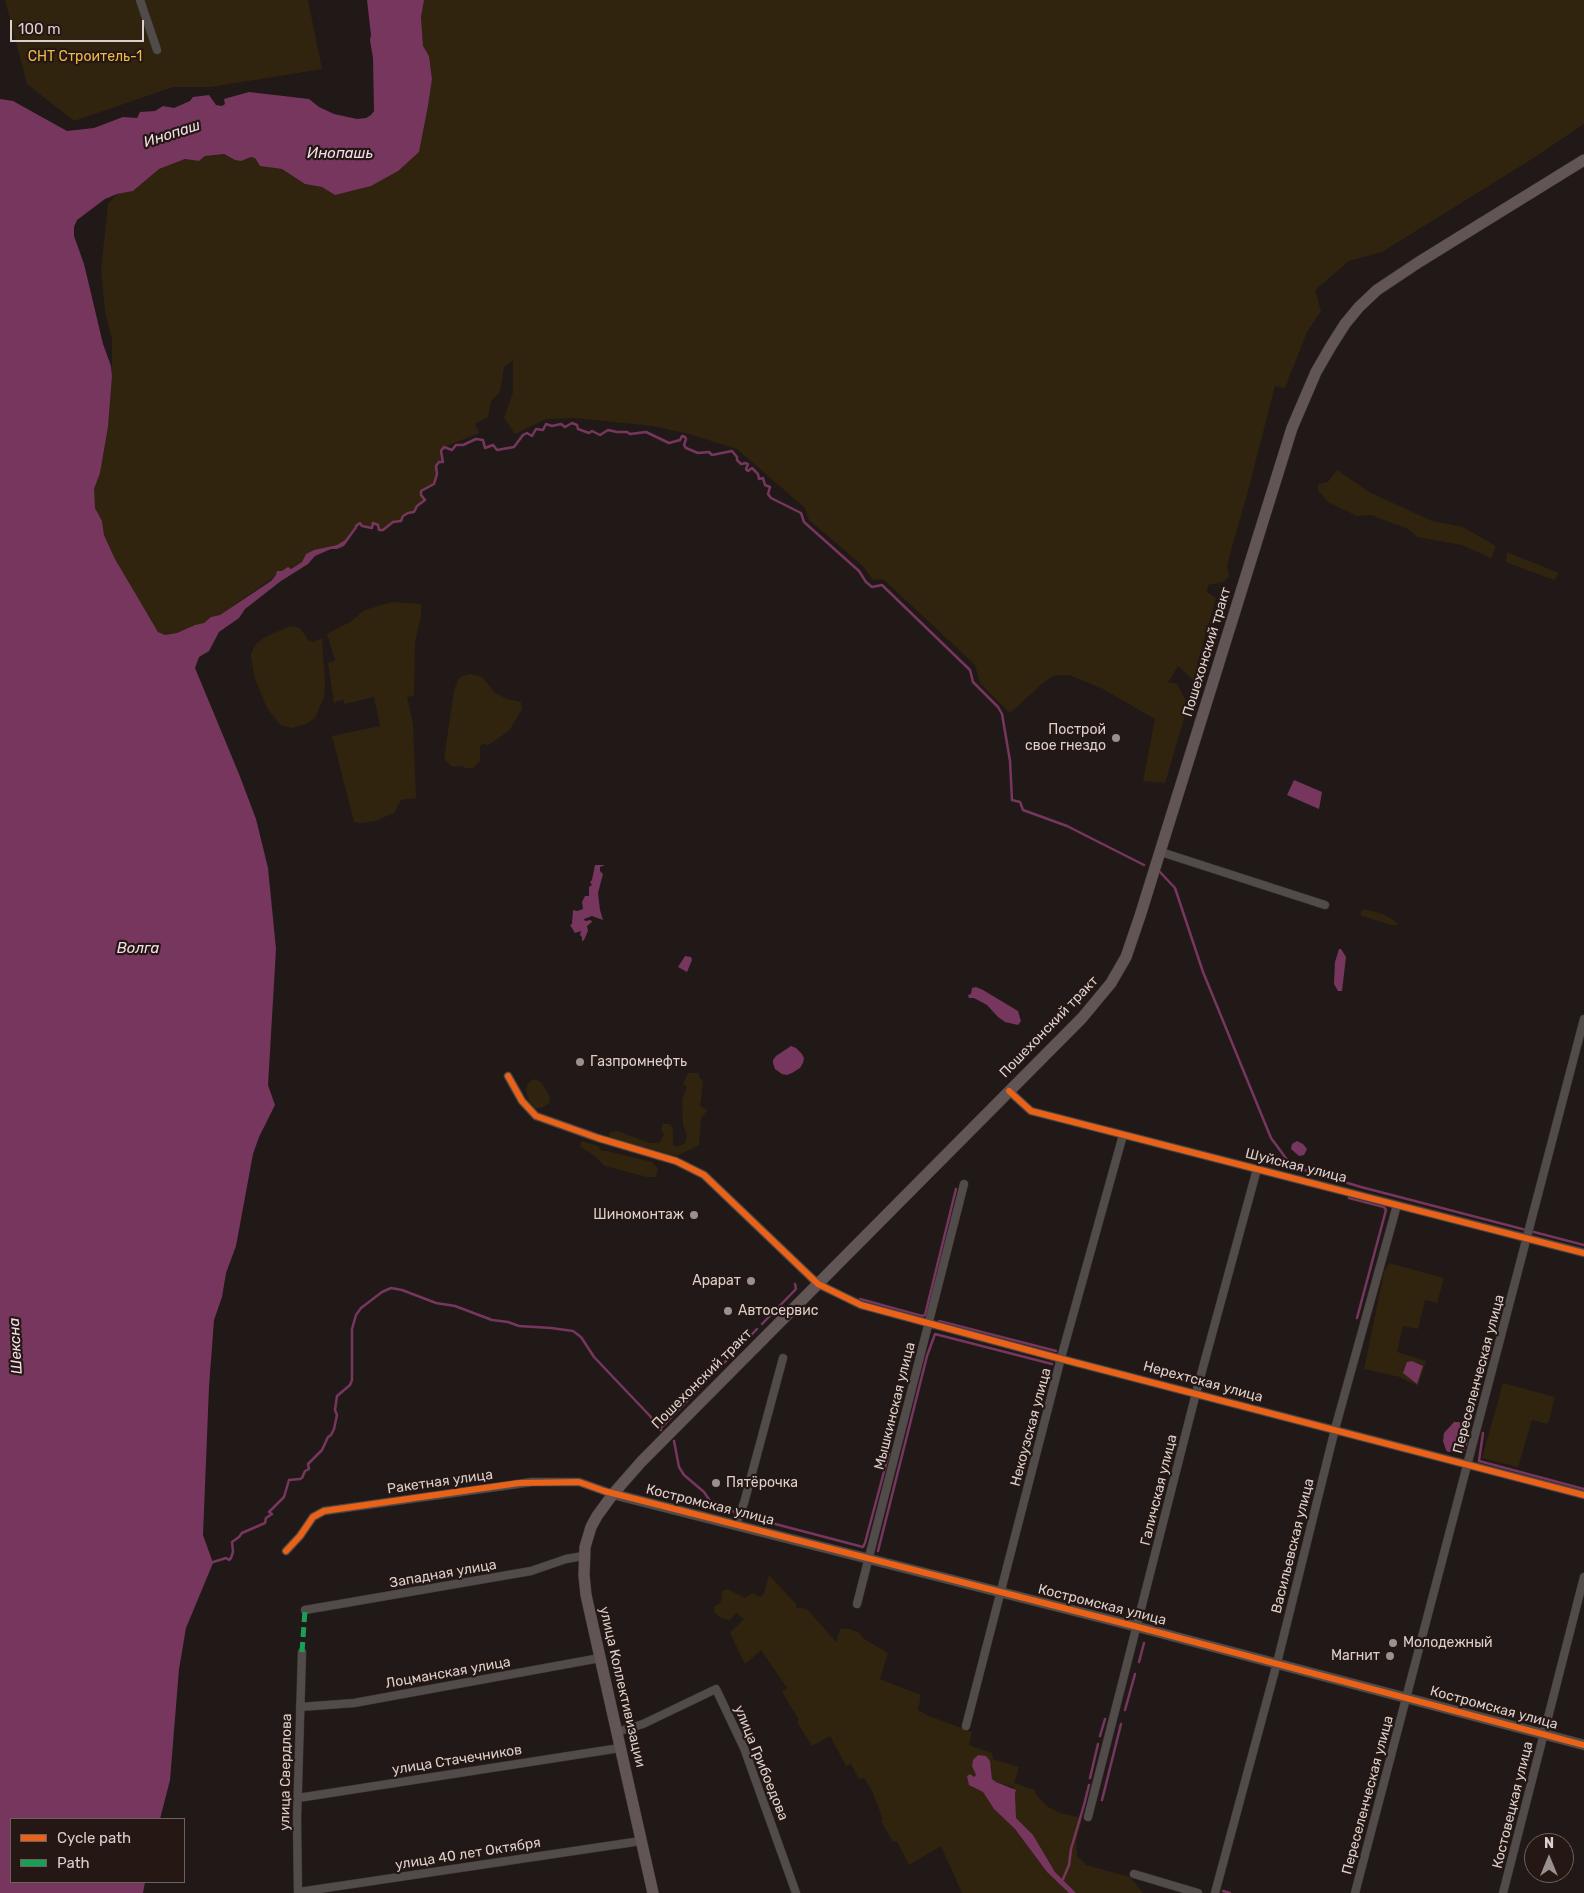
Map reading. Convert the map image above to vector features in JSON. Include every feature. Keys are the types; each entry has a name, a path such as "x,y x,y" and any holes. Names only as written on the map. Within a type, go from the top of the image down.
{"main road":[{"name":"Пошехонский тракт","path":"613,1494 641,1462 1101,997 1119,971 1134,937 1292,428 1316,372 1340,332 1377,290 1584,160"},
{"name":"улица Коллективизации","path":"613,1494 591,1527 584,1556 586,1595 653,1893"}],"street":[{"path":"140,0 157,50"},
{"path":"1161,852 1325,905"},
{"name":"Переселенческая улица","path":"1355,1893 1584,1019"},
{"name":"Нерехтская улица","path":"508,1076 522,1100 536,1116 598,1138 676,1161 704,1175 818,1284 861,1305 1584,1495"},
{"name":"Шуйская улица","path":"1009,1091 1031,1112 1397,1205 1528,1233 1584,1253"},
{"name":"Некоузская улица","path":"966,1726 1062,1358 1123,1135"},
{"name":"Галичская улица","path":"1088,1817 1138,1627 1196,1393 1258,1169"},
{"name":"Мышкинская улица","path":"857,1604 964,1184"},
{"name":"Васильевская улица","path":"1215,1893 1277,1663 1335,1429 1397,1205"},
{"path":"736,1524 744,1503 783,1358"},
{"name":"Ракетная улица","path":"286,1551 300,1536 313,1517 324,1511 532,1482 579,1482 613,1494"},
{"name":"Костромская улица","path":"613,1494 1138,1627 1584,1744"},
{"name":"Западная улица","path":"305,1610 530,1571 561,1560 584,1556"},
{"name":"Костовецкая улица","path":"1503,1893 1584,1577"},
{"name":"улица Свердлова","path":"298,1892 297,1819 302,1652"},
{"name":"Лоцманская улица","path":"300,1707 354,1702 600,1658"},
{"name":"улица Грибоедова","path":"617,1732 643,1724 716,1689 744,1748 796,1893"},
{"name":"улица Стачечников","path":"298,1798 620,1748"},
{"name":"улица 40 лет Октября","path":"298,1892 641,1840"},
{"path":"1134,1874 1198,1893"}],"green space":[{"name":"СНТ Строитель-1","path":"5,0 308,0 322,69 211,87 173,87 74,121 27,84"},
{"path":"424,0 1584,0 1584,124 1532,159 1382,252 1349,261 1315,290 1321,311 1307,332 1285,388 1275,386 1227,565 1229,576 1223,582 1208,585 1207,592 1216,598 1197,664 1201,667 1197,679 1193,680 1178,666 1168,682 1177,684 1185,699 1186,712 1165,783 1143,781 1155,719 1103,689 1069,675 1055,675 1044,682 1010,713 980,683 975,665 883,579 873,580 863,566 809,520 805,508 737,449 689,434 653,426 575,418 546,419 515,434 504,418 513,392 513,360 504,367 500,392 491,401 488,417 475,424 479,433 444,447 441,451 443,462 439,462 436,466 437,474 434,484 421,492 421,496 425,500 417,506 414,512 408,513 403,516 401,521 393,522 383,530 379,530 378,524 373,523 372,528 362,526 360,523 357,524 345,540 337,545 314,550 306,554 302,562 290,569 287,568 220,615 211,617 204,623 177,633 165,635 158,632 115,559 104,535 102,521 95,508 94,500 94,489 100,473 108,427 112,376 112,339 105,312 101,269 108,204 117,194 133,191 159,169 185,159 199,161 205,156 224,154 241,161 251,157 255,158 260,166 282,169 305,184 322,187 335,195 419,152 432,79 429,56 423,46 421,17"},
{"path":"1337,470 1369,492 1432,521 1463,527 1496,546 1491,558 1462,545 1417,537 1408,529 1371,515 1357,516 1328,502 1318,490 1318,484 1328,482"},
{"path":"1507,552 1559,573 1554,580 1506,562"},
{"path":"392,602 421,604 421,615 415,642 414,696 407,697 413,724 416,798 401,800 394,813 375,821 354,822 332,736 380,726 374,697 345,704 343,699 334,703 328,663 335,660 327,634 350,622 365,610"},
{"path":"290,626 300,628 308,640 314,642 322,638 325,683 324,697 315,718 308,723 293,728 280,725 267,708 255,679 251,658 251,653 256,644 265,637"},
{"path":"471,674 482,677 495,693 507,699 521,702 522,709 509,731 488,745 480,745 480,761 473,768 452,767 444,759 454,690 462,676"},
{"path":"1363,909 1383,914 1395,921 1397,925 1362,916 1360,913"},
{"path":"688,1073 698,1073 703,1083 700,1106 707,1110 701,1119 699,1145 677,1156 610,1138 609,1133 617,1131 650,1143 659,1143 664,1135 661,1129 663,1124 670,1124 673,1129 673,1145 678,1147 685,1143 687,1136 683,1124 682,1100 687,1087 683,1084"},
{"path":"534,1079 541,1082 550,1097 549,1103 542,1108 536,1108 529,1101 526,1091 528,1083"},
{"path":"582,1141 598,1146 602,1151 652,1162 658,1169 656,1177 647,1177 605,1166 592,1154 580,1147"},
{"path":"1389,1263 1444,1278 1437,1303 1425,1300 1418,1329 1403,1326 1397,1352 1426,1361 1418,1386 1400,1377 1364,1369 1384,1272"},
{"path":"1503,1383 1555,1397 1548,1424 1532,1420 1518,1467 1482,1458"},
{"path":"769,1575 796,1604 796,1608 808,1610 836,1642 840,1629 850,1629 888,1653 880,1679 921,1695 918,1710 972,1732 969,1745 992,1753 993,1759 1019,1767 1014,1783 1035,1790 1036,1795 1048,1807 1082,1820 1076,1842 1077,1856 1086,1865 1130,1877 1143,1893 1076,1893 1055,1872 1033,1835 1016,1818 1013,1787 996,1782 992,1779 991,1766 973,1760 972,1766 976,1775 973,1787 983,1792 994,1809 1015,1829 1047,1872 1069,1893 962,1893 941,1846 909,1865 897,1841 893,1842 881,1821 883,1819 872,1791 864,1778 859,1779 851,1764 846,1766 830,1736 812,1746 782,1692 787,1688 761,1650 745,1664 730,1633 744,1619 736,1613 730,1620 721,1618 715,1613 714,1607 721,1602 722,1591 727,1589 745,1598 752,1593 761,1597"}],"water":[{"name":"Волга","path":"367,0 424,0 421,17 423,46 429,56 432,79 428,106 419,152 398,171 371,186 335,195 322,187 305,184 282,169 260,166 255,158 251,157 241,161 224,154 205,156 199,161 185,159 159,169 133,191 117,194 105,199 77,220 74,227 74,236 84,264 112,376 108,427 100,473 94,489 95,508 102,521 104,535 115,559 158,632 165,635 177,633 204,623 211,617 220,615 271,581 277,571 282,571 288,567 291,569 302,562 306,554 314,550 337,545 345,540 357,524 357,528 344,546 315,556 308,564 281,581 245,609 239,618 219,632 209,651 199,657 195,668 256,819 268,868 276,949 268,1085 275,1105 253,1154 236,1246 226,1273 222,1297 214,1320 209,1387 203,1535 213,1563 186,1628 179,1669 170,1780 160,1818 10,1818 10,1883 145,1883 143,1893 0,1893 0,99 13,101 67,131 94,128 123,117 137,118 140,112 155,111 163,106 174,108 190,101 193,97 209,95 216,105 222,106 225,104 224,99 249,92 309,99 319,107 334,114 357,119 366,118 374,111 371,35"},
{"path":"1294,780 1322,792 1319,809 1287,795"},
{"path":"595,865 605,865 600,867 600,871 603,874 598,893 603,920 592,916 584,919 585,921 591,920 592,922 587,926 588,931 582,941 581,931 575,933 570,925 572,924 573,910 583,909 582,902 585,896 589,896 589,887 592,885 590,882"},
{"path":"1339,949 1341,949 1346,957 1342,991 1338,991 1334,984 1335,962"},
{"path":"685,956 691,957 692,960 687,972 678,967"},
{"path":"976,987 1018,1011 1021,1021 1018,1025 1005,1022 987,1005 974,998 969,998 968,995 971,994 972,988"},
{"path":"791,1046 802,1054 804,1058 803,1063 800,1068 792,1073 782,1074 775,1069 773,1060"},
{"path":"1297,1141 1307,1149 1304,1155 1299,1156 1291,1149 1292,1144"},
{"path":"1412,1361 1423,1366 1417,1384 1403,1373 1407,1362"},
{"path":"1454,1422 1459,1422 1463,1425 1468,1435 1464,1451 1448,1452 1446,1450 1443,1441 1444,1433"},
{"path":"978,1755 986,1756 990,1761 992,1779 1016,1790 1016,1818 1033,1835 1055,1872 1076,1893 1069,1893 1047,1872 1015,1829 994,1809 983,1792 969,1785 967,1776 970,1774 974,1777 976,1775 972,1766 973,1760"}],"waterway":[{"path":"356,526 360,523 362,526 372,528 373,523 378,525 379,530 383,530 393,522 401,521 403,516 408,513 414,512 417,506 425,500 421,495 421,491 434,484 437,474 436,466 439,462 443,462 441,451 444,447 452,450 456,445 463,445 476,439 483,440 485,448 493,445 497,450 514,447 523,435 527,433 532,436 536,429 543,430 546,424 552,426 561,424 565,427 572,423 577,425 578,429 589,433 592,431 600,435 608,430 630,434 646,432 669,443 680,440 682,436 686,439 684,445 686,448 698,453 709,452 712,455 732,451 741,464 748,464 746,469 748,471 752,468 758,474 759,479 763,478 765,485 770,487 768,494 771,498 801,513 804,522 859,571 866,582 872,587 882,585 970,670 973,682 998,707 1002,714 1010,761 1012,800 1020,802 1023,810 1067,826 1144,865"},
{"path":"1159,871 1175,888 1203,972 1271,1138 1288,1161 1299,1171 1305,1170 1361,1187 1584,1245"},
{"path":"860,1299 922,1316 925,1315 956,1189"},
{"path":"1349,1198 1384,1207 1386,1210 1357,1318"},
{"path":"762,1324 796,1289 795,1284"},
{"path":"210,1563 231,1558 233,1552 232,1542 242,1533 265,1523 266,1518 272,1514 269,1512 284,1497 289,1480 302,1478 305,1471 309,1469 308,1464 322,1450 334,1429 337,1415 335,1410 337,1396 350,1385 352,1380 352,1329 356,1315 361,1308 382,1292 391,1288 402,1290 436,1303 455,1306 492,1320 508,1322 519,1326 573,1331 581,1337 594,1357 661,1430"},
{"path":"939,1321 1056,1351"},
{"path":"660,1429 757,1329"},
{"path":"878,1551 927,1356 935,1334 1052,1364"},
{"path":"1483,1433 1479,1461 1584,1489"},
{"path":"674,1441 679,1467 684,1475 704,1492 710,1501 718,1503 736,1513"},
{"path":"741,1515 863,1547 889,1453"},
{"path":"1139,1662 1144,1643"},
{"path":"1125,1710 1135,1674"},
{"path":"1100,1736 1105,1719"},
{"path":"1102,1800 1121,1724"},
{"path":"1090,1778 1098,1744"},
{"path":"1063,1879 1069,1865 1071,1849 1089,1785"},
{"path":"1223,1891 1230,1893"}],"marked path":[{"path":"302,1652 305,1610"}],"cycle path":[{"path":"508,1076 522,1101 536,1116 598,1138 676,1161 704,1175 818,1284 861,1305 1584,1495"},
{"path":"1009,1091 1031,1111 1584,1253"},
{"path":"286,1551 300,1536 313,1517 324,1511 519,1483 579,1482 604,1491 1138,1627 1584,1745"}],"place":[{"name":"Построй свое гнездо","path":"1116,738"},
{"name":"Газпромнефть","path":"580,1062"},
{"name":"Шиномонтаж","path":"694,1215"},
{"name":"Арарат","path":"751,1281"},
{"name":"Автосервис","path":"728,1311"},
{"name":"Пятёрочка","path":"716,1483"},
{"name":"Молодежный","path":"1393,1643"},
{"name":"Магнит","path":"1390,1656"}],"water label":[{"name":"Инопаш","path":"172,134"},
{"name":"Инопашь","path":"340,154"},
{"name":"Шексна","path":"16,1346"}]}
